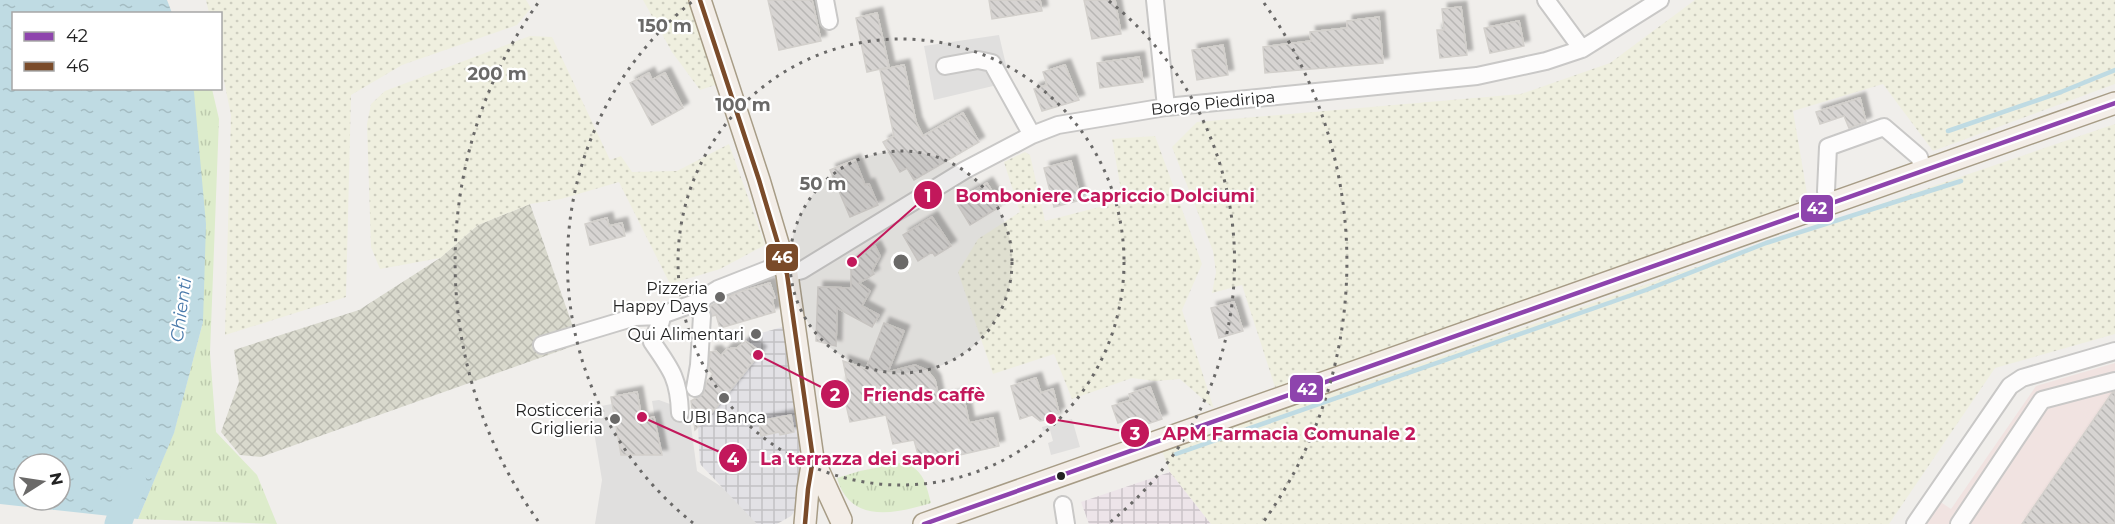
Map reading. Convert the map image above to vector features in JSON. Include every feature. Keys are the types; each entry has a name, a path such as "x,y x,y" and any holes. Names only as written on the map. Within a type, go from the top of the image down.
{"main road":[{"path":"700,0 786,269 813,459 806,524 816,519 829,517 844,522"},
{"path":"924,524 2115,103"},
{"path":"813,459 844,522"}],"street":[{"path":"825,0 829,21"},
{"path":"1155,0 1166,107"},
{"path":"1546,0 1582,49"},
{"name":"Borgo Piediripa","path":"542,345 635,317 659,316 695,303 718,289 786,269 802,270 965,170 1032,135 1058,125 1166,107 1477,76 1546,61 1582,49 1660,0"},
{"path":"945,66 978,60 992,63 1032,135"},
{"path":"1829,204 1826,191 1828,147 1884,127 1918,156 1924,171"},
{"path":"695,303 702,316 695,388"},
{"path":"659,316 661,321 652,342 673,372 679,393 680,413"},
{"path":"1915,524 2010,386 2022,378 2115,351"},
{"path":"1959,524 2042,400 2115,381"},
{"path":"1063,505 1066,524"}],"shaded area":[{"path":"999,35 1010,82 934,100 924,46"},
{"path":"530,204 579,344 261,457 240,455 221,432 239,382 234,350 359,310 440,258 478,225"},
{"path":"786,326 802,461 798,507 791,516 777,524 757,524 700,464 698,427 724,398 742,344 750,336"},
{"path":"2115,363 2115,524 1922,524 1939,501 1951,509 2036,386"},
{"path":"659,400 689,411 697,471 728,491 757,524 595,524 602,480 590,408 612,404 622,455 661,455 652,401"},
{"path":"1072,419 1080,447 1051,455 1048,443 1053,441 1050,430 1043,431 1042,427"},
{"path":"1170,472 1211,524 1089,524 1081,502"}],"green space":[{"path":"206,0 526,0 531,8 517,25 402,65 351,95 346,297 225,335 231,115 222,71 222,12 209,12"},
{"path":"643,0 689,0 718,84 700,90 672,52"},
{"path":"1695,0 2115,0 2115,84 1933,151 1883,84 1793,111 1808,199 1275,387 1242,285 1212,293 1216,272 1213,251 1172,147 1197,122 1521,94 1610,63"},
{"path":"530,36 552,37 610,160 621,156 632,172 677,171 729,144 765,245 720,269 670,284 619,182 561,199 530,204 478,225 440,258 380,269 371,247 367,124 371,104 385,91"},
{"path":"193,90 212,90 219,119 210,353 216,432 257,475 277,524 138,519 174,432 203,322"},
{"path":"2115,124 2115,334 1995,368 1889,524 1211,524 1170,472 1161,448 1409,368"},
{"path":"1155,136 1202,264 1182,310 1214,409 1180,379 1155,381 1132,378 1072,399 1054,354 993,374 958,272 978,239 1020,212 1004,162 1025,152 1030,155 1045,221 1123,201 1112,139"},
{"path":"900,463 919,472 931,503 889,512 863,509 852,503 843,493 837,478 860,471"}],"water":[{"path":"0,0 167,0 172,12 12,12 12,90 194,90 206,224 203,322 174,433 138,519 72,512 72,452 12,452 12,505 0,504"}],"building":[{"path":"768,0 812,0 821,41 779,50"},
{"path":"989,0 1040,0 1042,11 992,19"},
{"path":"1084,0 1115,0 1121,34 1092,39"},
{"path":"1461,7 1467,55 1440,58 1437,30 1444,30 1442,9"},
{"path":"877,13 889,67 867,72 856,18"},
{"path":"1379,17 1383,63 1265,73 1263,47 1311,41 1310,32 1347,28 1347,21"},
{"path":"1519,21 1524,46 1490,53 1484,28"},
{"path":"1223,45 1228,75 1197,80 1192,50"},
{"path":"1139,57 1143,82 1100,88 1097,63"},
{"path":"904,65 916,122 923,136 963,113 979,142 914,180 907,168 900,172 883,142 894,136 880,70"},
{"path":"1065,65 1079,100 1042,111 1034,89 1047,85 1043,72"},
{"path":"649,73 652,80 665,73 683,108 652,125 630,83"},
{"path":"1860,98 1866,122 1849,128 1844,116 1820,124 1816,112"},
{"path":"855,160 865,185 869,184 878,205 850,217 830,170"},
{"path":"1071,161 1081,200 1054,207 1044,168"},
{"path":"987,183 1001,206 970,225 956,202"},
{"path":"932,217 951,246 935,256 932,252 918,261 903,235"},
{"path":"607,218 609,226 622,223 625,236 590,245 585,224"},
{"path":"875,246 880,256 872,271 874,274 859,283 870,291 862,306 879,315 872,327 837,308 836,346 816,341 818,287 851,288 851,270 848,265"},
{"path":"770,283 775,298 772,299 775,312 720,328 716,315 712,316 709,307 739,292"},
{"path":"1234,302 1243,331 1219,338 1211,308"},
{"path":"884,323 904,331 888,372 915,365 927,370 935,380 939,399 963,394 969,423 993,418 999,446 955,456 954,450 919,458 914,440 893,444 886,415 850,422 841,383 847,381 843,361 866,369"},
{"path":"746,341 761,352 695,430 691,401 703,394 707,381 713,374 709,370 710,352 716,351 721,356 727,349 737,348"},
{"path":"1036,378 1041,393 1053,389 1059,413 1055,414 1056,418 1040,421 1032,415 1020,419 1011,386"},
{"path":"1150,387 1162,419 1141,426 1138,416 1118,423 1112,406 1131,400 1129,394"},
{"path":"637,392 642,420 654,417 662,455 621,455 611,397"},
{"path":"2115,392 2115,524 2022,524 2112,393"},
{"path":"791,415 794,432 780,435 779,432 761,436 759,421"}],"waterway":[{"path":"1948,131 2061,92 2115,70"},
{"path":"1176,454 1646,290 1766,243 1961,181"},
{"name":"Chienti","path":"118,524 133,482"}],"transit line":[{"name":"46","path":"700,0 787,274 813,459 805,524"},
{"name":"42","path":"924,524 2115,103"}],"place":[{"name":"Bomboniere Capriccio Dolciumi","path":"852,262"},
{"name":"Pizzeria Happy Days","path":"720,297"},
{"name":"Qui Alimentari","path":"756,334"},
{"name":"Friends caffè","path":"758,355"},
{"name":"UBI Banca","path":"724,398"},
{"name":"La terrazza dei sapori","path":"642,417"},
{"name":"Rosticceria Griglieria","path":"615,419"},
{"name":"APM Farmacia Comunale 2","path":"1051,419"}]}
